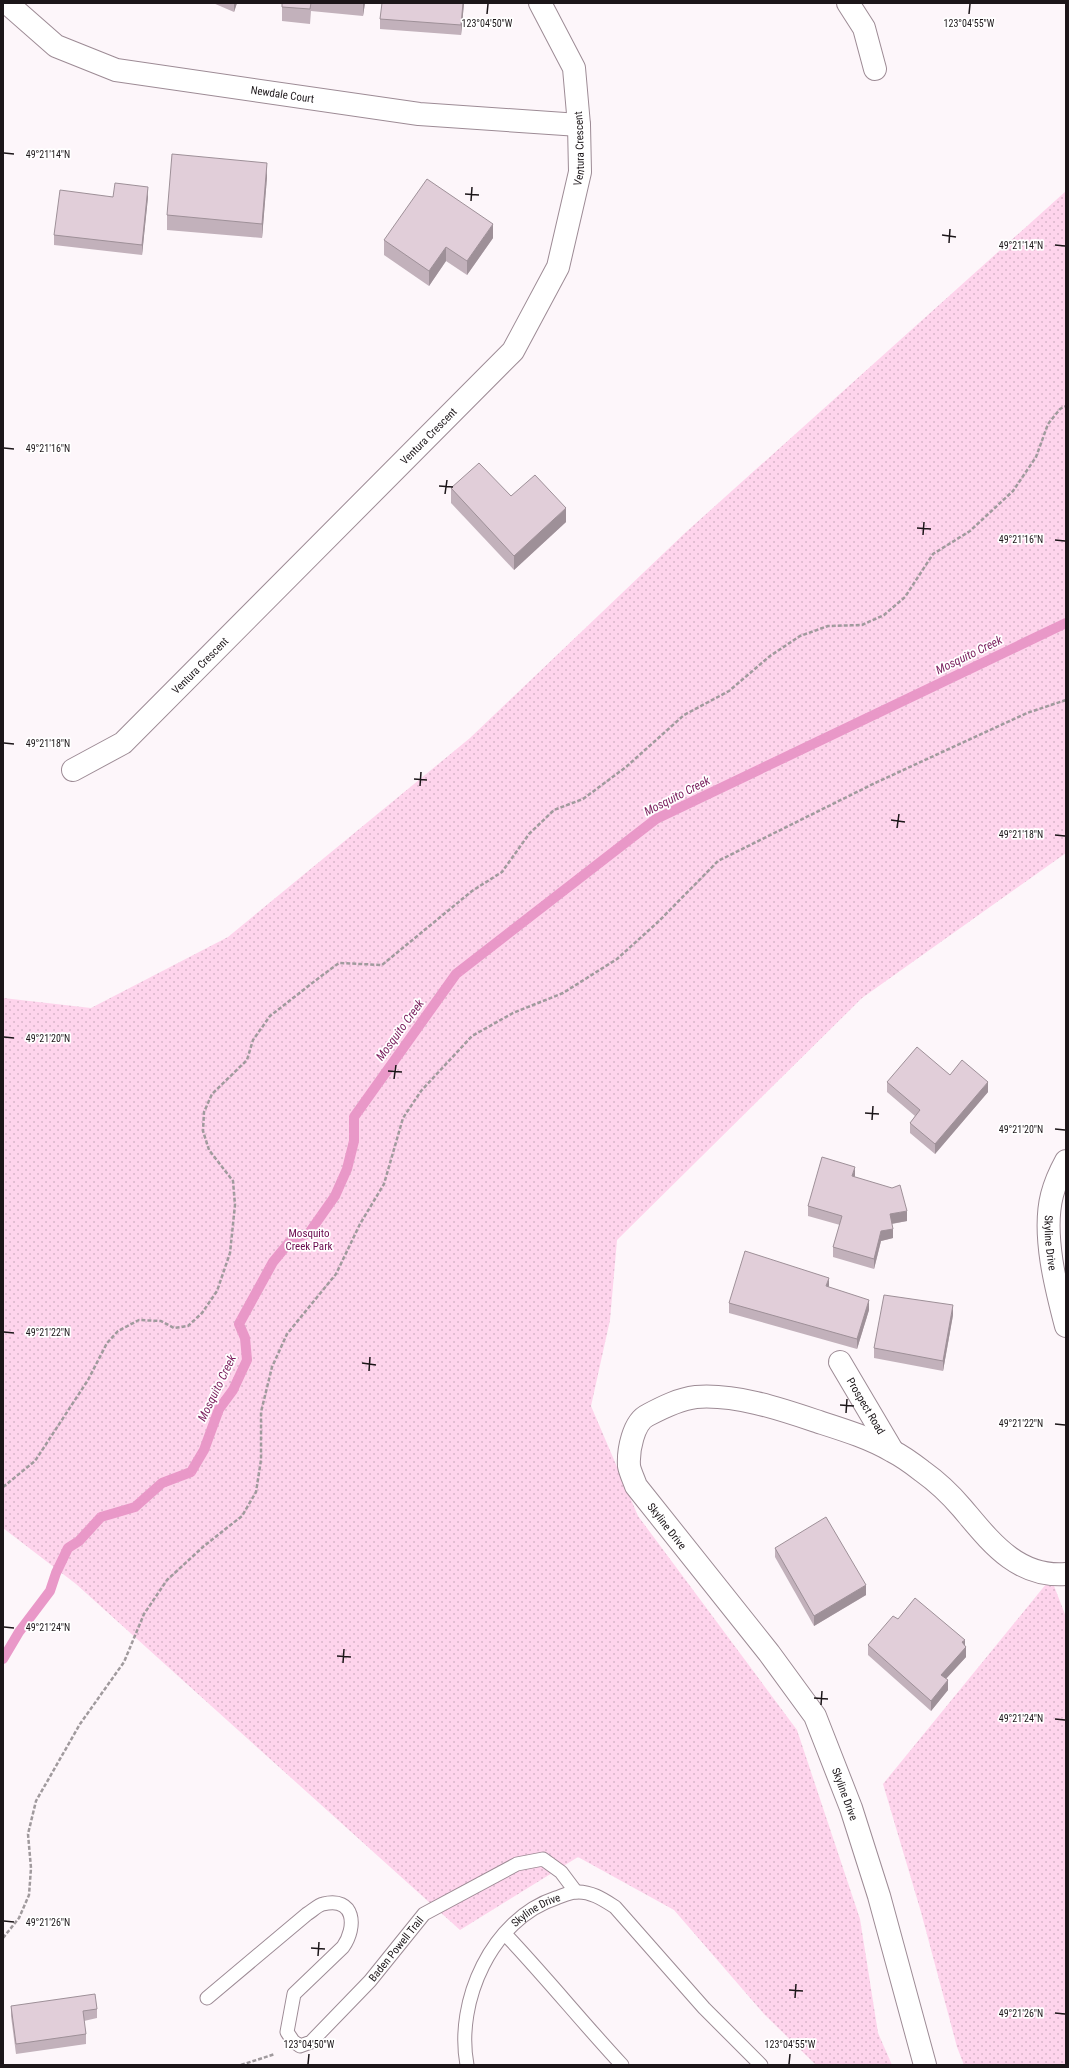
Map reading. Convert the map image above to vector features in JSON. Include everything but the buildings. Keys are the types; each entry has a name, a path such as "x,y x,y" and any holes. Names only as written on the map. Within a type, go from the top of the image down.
{"street":[{"name":"Newdale Court","path":"7,3 56,46 116,70 418,114 579,125"},
{"name":"Ventura Crescent","path":"73,770 123,743 513,351 558,267 580,172 579,125 574,68 540,3"},
{"path":"848,3 864,28 875,69"},
{"name":"Skyline Drive","path":"1066,1161 1058,1176 1051,1196 1048,1226 1051,1253 1066,1326"},
{"name":"Prospect Road","path":"840,1362 892,1450"},
{"name":"Skyline Drive","path":"924,2065 879,1896 851,1808 815,1716 769,1653 636,1486 629,1467 631,1439 644,1417 668,1404 695,1397 740,1400 789,1412 852,1433 892,1450 923,1472 961,1506 981,1532 1008,1557 1028,1569 1050,1575 1066,1574"}],"lane":[{"name":"Baden Powell Trail","path":"300,2046 310,2042 370,1981 424,1914 517,1864 543,1859 561,1872 576,1892"},
{"name":"Skyline Drive","path":"467,2065 465,2051 467,2017 471,1993 485,1961 505,1934 527,1912 548,1901 576,1892 597,1896 615,1907 704,2008 761,2065"},
{"path":"207,1998 307,1914 323,1904 343,1906 349,1911 352,1919 352,1927 349,1938 343,1947 294,1994 287,2032 293,2041 300,2046"},
{"path":"505,1934 541,1972 580,2019 622,2065"}],"path":[{"path":"3,1487 35,1461 88,1380 107,1343 118,1331 140,1320 160,1321 174,1328 188,1326 202,1313 217,1291 230,1253 235,1205 233,1181 209,1150 203,1131 204,1112 212,1094 247,1060 253,1040 270,1016 339,963 382,964 472,891 502,872 530,834 554,810 583,799 626,767 684,715 729,691 770,656 800,636 828,626 862,625 884,616 905,597 933,554 970,531 1013,492 1036,457 1048,424 1060,409 1066,406"},
{"path":"3,1938 19,1918 29,1895 31,1868 28,1834 36,1802 80,1724 124,1662 144,1614 167,1580 204,1546 242,1516 256,1492 261,1460 261,1412 272,1367 287,1334 336,1274 360,1224 384,1184 404,1118 421,1091 472,1036 513,1013 563,993 617,959 659,921 718,861 875,783 1027,713 1066,700"},
{"path":"241,2065 300,2046"}],"green space":[{"name":"Mosquito Creek Park","path":"1066,191 1066,853 862,998 617,1240 610,1320 591,1406 638,1516 797,1730 860,1919 878,2033 892,2065 816,2065 764,2014 674,1910 578,1857 460,1930 76,1584 3,1528 3,998 91,1008 228,937 470,738 685,533"},
{"path":"1051,1578 1066,1617 1066,2065 964,2065 957,2047 921,1912 883,1784"}],"waterway":[{"name":"Mosquito Creek","path":"3,1659 19,1632 50,1591 56,1573 68,1548 79,1541 101,1517 135,1507 162,1483 191,1472 204,1450 219,1409 233,1390 247,1360 245,1338 239,1324 273,1262 292,1239 309,1233 335,1196 347,1169 354,1141 354,1117 456,974 656,819 1066,623"}]}
